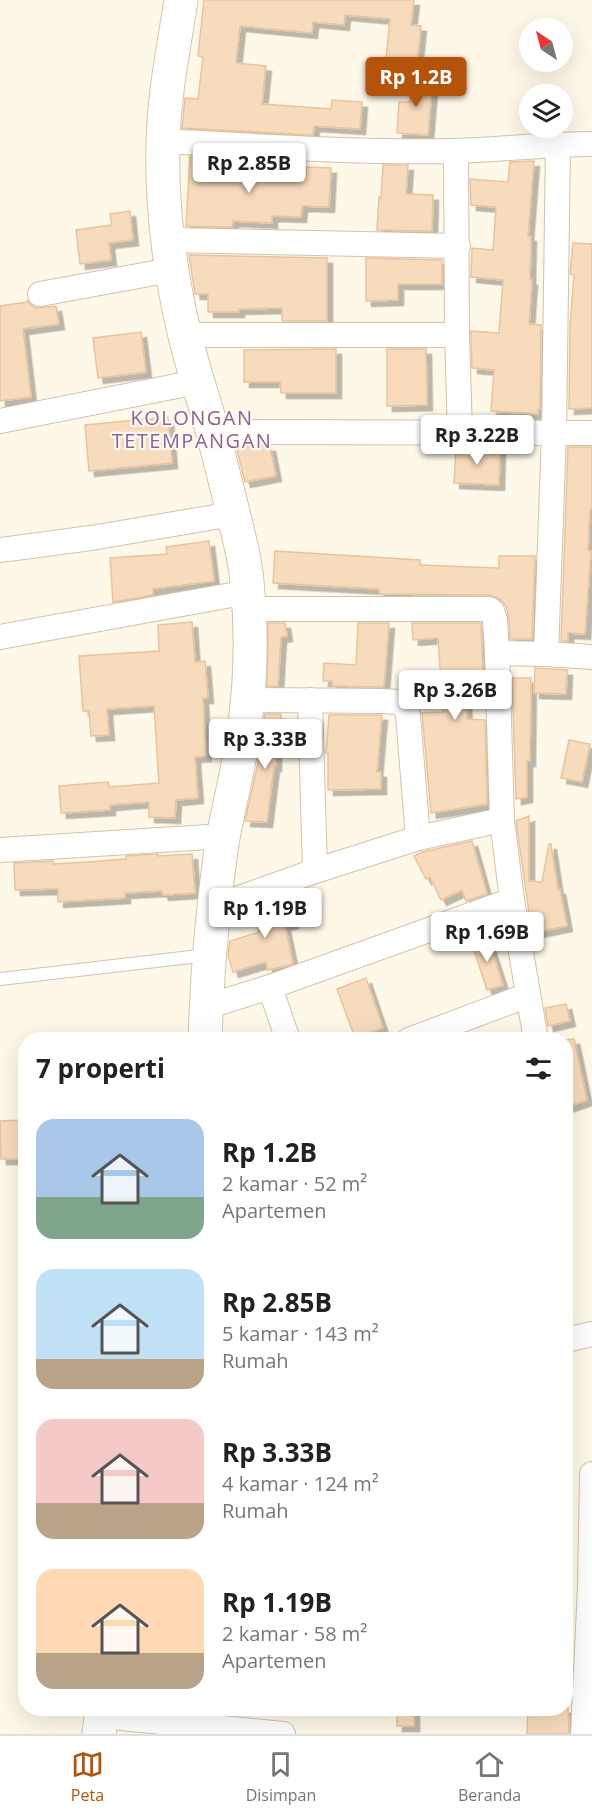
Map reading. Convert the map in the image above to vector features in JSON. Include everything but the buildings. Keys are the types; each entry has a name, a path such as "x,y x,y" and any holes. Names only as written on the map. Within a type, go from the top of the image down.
{"street":[{"path":"181,0 170,68 163,141 169,255 185,335 234,514 245,568 248,601 248,700 214,907 205,1032"},
{"path":"163,141 353,150 456,151 592,144"},
{"path":"546,654 554,433 558,144"},
{"path":"456,151 460,432"},
{"path":"40,294 169,255 458,246"},
{"path":"185,335 457,335"},
{"path":"0,422 197,382"},
{"path":"213,432 592,433"},
{"path":"0,550 91,538 234,514"},
{"path":"0,637 248,601 489,609 492,611 495,620 497,653 502,820 512,900 535,1032"},
{"path":"497,653 592,657"},
{"path":"248,700 398,702 404,704 408,715 418,838"},
{"path":"310,700 315,871"},
{"path":"214,907 418,838 502,820"},
{"path":"0,850 224,836"},
{"path":"206,1007 270,987 512,900"},
{"path":"270,987 285,1032"},
{"path":"430,1032 528,994"},
{"path":"573,1339 592,1334"},
{"path":"584,1734 591,1587 592,1474"},
{"path":"101,1720 284,1734"}],"lane":[{"path":"0,979 210,955"}],"district":[{"name":"KOLONGAN TETEMPANGAN","path":"192,428"}]}
